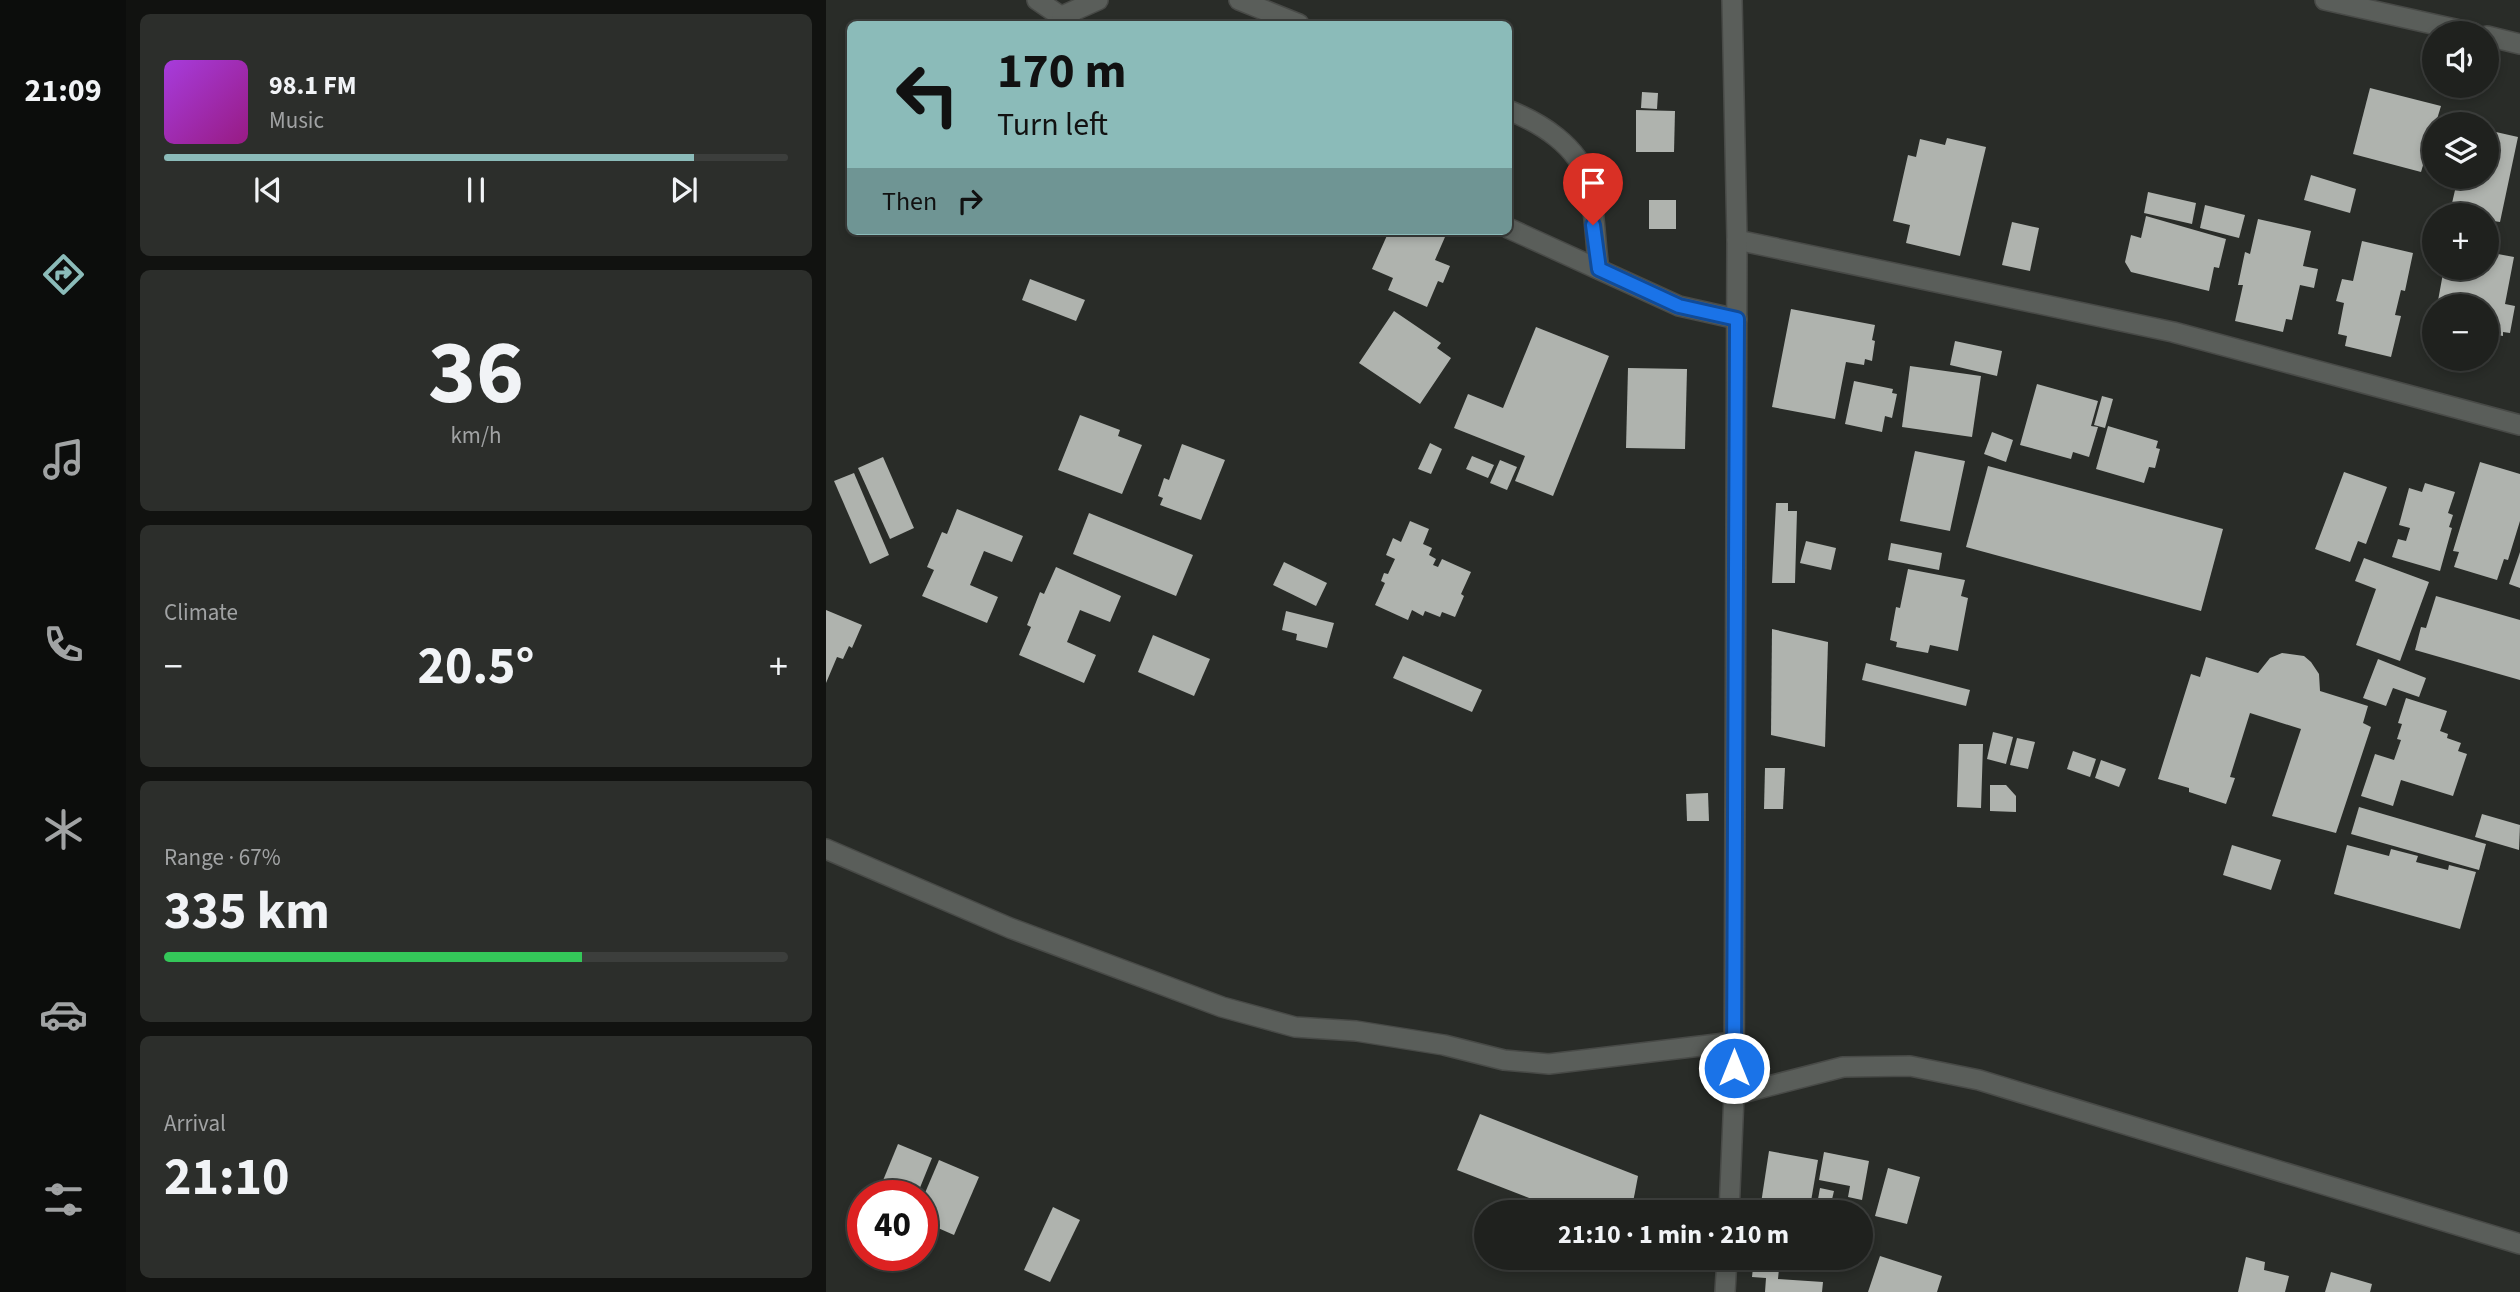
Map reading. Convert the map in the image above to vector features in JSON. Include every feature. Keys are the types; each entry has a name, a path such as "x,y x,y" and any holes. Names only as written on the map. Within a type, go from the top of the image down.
{"street":[{"path":"1037,0 1067,20 1098,0"},
{"path":"1239,0 1292,21"},
{"path":"1730,1200 1734,1095 1737,319 1732,0"},
{"path":"2325,0 2422,22"},
{"path":"2499,39 2520,44"},
{"path":"1512,112 1528,118 1568,146 1587,180 1599,269"},
{"path":"1512,230 1679,306 1737,319"},
{"path":"1737,240 2173,332 2520,425"},
{"path":"826,849 1010,928 1222,1007 1295,1027 1356,1031 1444,1045 1504,1060 1549,1064 1734,1042"},
{"path":"1734,1095 1843,1067 1910,1066 1979,1080 2520,1244"},
{"path":"1725,1292 1726,1270"}],"building":[{"path":"2370,88 2441,106 2439,112 2422,112 2421,172 2353,154"},
{"path":"1642,92 1658,93 1657,109 1641,108"},
{"path":"1636,110 1675,111 1674,152 1636,152"},
{"path":"2499,133 2518,137 2500,222 2499,203 2452,203 2455,189 2499,189"},
{"path":"1947,138 1986,147 1960,256 1906,243 1910,225 1893,221 1908,155 1916,157 1920,139 1945,145"},
{"path":"2311,175 2356,189 2350,213 2304,200"},
{"path":"2148,192 2196,203 2192,224 2144,213"},
{"path":"1649,200 1676,200 1676,229 1649,229"},
{"path":"2205,205 2245,215 2239,238 2200,228"},
{"path":"2146,216 2226,239 2219,268 2214,267 2209,291 2131,272 2125,262 2131,235 2141,238"},
{"path":"2258,219 2311,231 2303,266 2318,269 2314,288 2300,285 2292,320 2286,319 2283,332 2235,321 2243,285 2238,285 2245,252 2250,254"},
{"path":"2012,222 2039,228 2030,271 2002,265"},
{"path":"1387,235 1445,237 1435,260 1450,266 1443,283 1438,281 1427,307 1388,290 1393,278 1372,269"},
{"path":"2362,241 2413,253 2405,291 2401,290 2395,315 2401,316 2391,357 2345,346 2347,336 2338,334 2344,303 2336,301 2342,279 2353,281"},
{"path":"2499,254 2514,257 2505,304 2515,306 2510,333 2503,332 2503,336 2499,335 2499,294 2439,294 2442,280 2499,280"},
{"path":"1030,279 1085,300 1076,321 1022,300"},
{"path":"1791,309 1875,325 1872,361 1865,359 1864,365 1846,362 1835,419 1772,407"},
{"path":"1394,311 1441,343 1437,348 1451,358 1420,404 1359,363"},
{"path":"1536,327 1609,356 1553,496 1515,481 1525,456 1454,428 1468,394 1503,408"},
{"path":"1955,341 2002,351 1997,376 1950,365"},
{"path":"1910,366 1981,376 1972,437 1902,427"},
{"path":"1628,368 1687,369 1685,449 1626,448"},
{"path":"1854,381 1893,389 1892,393 1897,394 1892,418 1885,416 1882,432 1845,424"},
{"path":"2037,384 2098,401 2091,426 2098,427 2089,457 2073,452 2071,459 2020,445"},
{"path":"2102,396 2113,399 2105,428 2094,425"},
{"path":"1080,415 1120,430 1118,436 1142,445 1122,494 1058,470"},
{"path":"2108,426 2158,441 2156,448 2160,449 2155,468 2149,467 2144,483 2096,469"},
{"path":"1992,432 2013,440 2006,462 1984,454"},
{"path":"1430,443 1442,449 1431,474 1418,469"},
{"path":"1182,444 1225,460 1201,520 1160,505 1163,498 1158,496 1164,478 1169,480"},
{"path":"1915,451 1965,461 1950,531 1900,521"},
{"path":"1472,456 1494,465 1488,478 1466,469"},
{"path":"883,457 914,528 890,539 858,468"},
{"path":"1500,460 1517,467 1507,490 1490,483"},
{"path":"2480,462 2520,474 2520,521 2508,560 2504,559 2497,580 2454,567 2459,552 2453,551"},
{"path":"1988,466 2223,529 2201,611 1966,547"},
{"path":"2344,472 2387,487 2366,544 2358,541 2350,562 2315,549"},
{"path":"854,473 889,555 870,564 834,481"},
{"path":"2425,483 2455,492 2448,513 2453,515 2449,527 2452,528 2440,571 2392,557 2398,539 2406,541 2410,528 2399,525 2409,488 2422,492"},
{"path":"1776,503 1788,503 1788,511 1797,511 1795,583 1772,583"},
{"path":"957,509 1023,536 1012,562 984,551 970,585 998,597 987,623 922,596 934,570 927,567 942,532 947,534"},
{"path":"1089,513 1193,555 1176,596 1073,554"},
{"path":"1410,521 1429,529 1423,544 1432,548 1429,555 1436,559 1433,565 1438,567 1442,559 1471,572 1455,617 1442,612 1440,617 1425,611 1423,616 1412,610 1408,620 1375,605 1385,583 1381,581 1384,573 1388,574 1395,559 1386,555 1393,538 1401,542"},
{"path":"1806,541 1836,548 1831,570 1800,563"},
{"path":"1891,543 1942,553 1939,570 1888,560"},
{"path":"2520,552 2520,588 2509,584"},
{"path":"2364,558 2429,582 2400,661 2356,645 2376,589 2355,581"},
{"path":"1284,562 1327,583 1316,606 1273,585"},
{"path":"1056,567 1121,596 1110,622 1080,610 1067,642 1096,655 1084,683 1019,655 1031,627 1027,625 1040,592 1044,594"},
{"path":"1908,569 1965,580 1961,596 1968,598 1958,651 1930,645 1928,653 1896,647 1897,642 1890,640 1896,607 1900,608"},
{"path":"2436,596 2520,620 2520,680 2415,650 2421,627 2426,628"},
{"path":"826,610 862,625 852,648 849,646 843,659 837,657 826,683"},
{"path":"1286,611 1334,623 1327,648 1296,640 1297,634 1282,630"},
{"path":"1772,629 1828,642 1825,747 1771,735"},
{"path":"1153,635 1210,659 1194,696 1138,672"},
{"path":"2282,653 2304,656 2311,662 2319,674 2320,691 2368,706 2363,723 2371,727 2336,833 2272,816 2301,729 2250,713 2230,777 2235,778 2226,804 2189,792 2189,788 2158,779 2191,674 2200,677 2206,657 2258,673 2270,658"},
{"path":"1403,656 1482,690 1472,712 1393,678"},
{"path":"2378,659 2426,678 2419,697 2393,688 2386,706 2363,698"},
{"path":"1866,663 1970,690 1966,706 1862,680"},
{"path":"2406,698 2447,711 2440,731 2448,734 2447,738 2461,743 2458,751 2467,754 2453,796 2401,780 2393,806 2361,796 2375,754 2394,760 2401,740 2397,739 2402,724 2398,723"},
{"path":"1993,732 2013,737 2006,764 1987,759"},
{"path":"2017,738 2035,742 2028,769 2010,765"},
{"path":"1959,744 1983,744 1981,808 1957,807"},
{"path":"2073,751 2096,759 2090,777 2067,769"},
{"path":"2101,760 2126,769 2119,787 2095,778"},
{"path":"1765,768 1785,768 1783,809 1764,809"},
{"path":"1990,785 2006,785 2016,796 2016,812 1990,811"},
{"path":"1708,793 1709,821 1687,821 1686,794"},
{"path":"2359,807 2486,844 2479,870 2351,834"},
{"path":"2482,814 2520,825 2519,850 2475,837"},
{"path":"2232,845 2281,860 2271,890 2223,875"},
{"path":"2347,845 2389,856 2391,849 2418,856 2416,862 2448,870 2449,865 2476,872 2460,929 2334,894"},
{"path":"1480,1114 1638,1176 1633,1200 1534,1200 1457,1170"},
{"path":"898,1144 932,1158 923,1180 883,1180"},
{"path":"1769,1151 1818,1160 1811,1200 1762,1200"},
{"path":"1824,1152 1869,1161 1862,1200 1848,1197 1850,1186 1819,1180"},
{"path":"939,1160 979,1177 954,1235 938,1228 938,1180 930,1180"},
{"path":"1888,1168 1920,1177 1907,1224 1875,1216"},
{"path":"1820,1188 1834,1191 1832,1200 1818,1200"},
{"path":"1053,1207 1080,1220 1050,1282 1024,1270"},
{"path":"1880,1256 1942,1276 1937,1292 1868,1292"},
{"path":"2246,1257 2265,1262 2264,1270 2289,1276 2285,1292 2238,1292"},
{"path":"1753,1270 1779,1270 1778,1279 1823,1282 1822,1292 1765,1292 1766,1278 1752,1277"},
{"path":"2331,1272 2372,1284 2370,1292 2325,1292"}],"route":[{"path":"1593,225 1599,269 1679,306 1737,319 1734,1068"}]}
